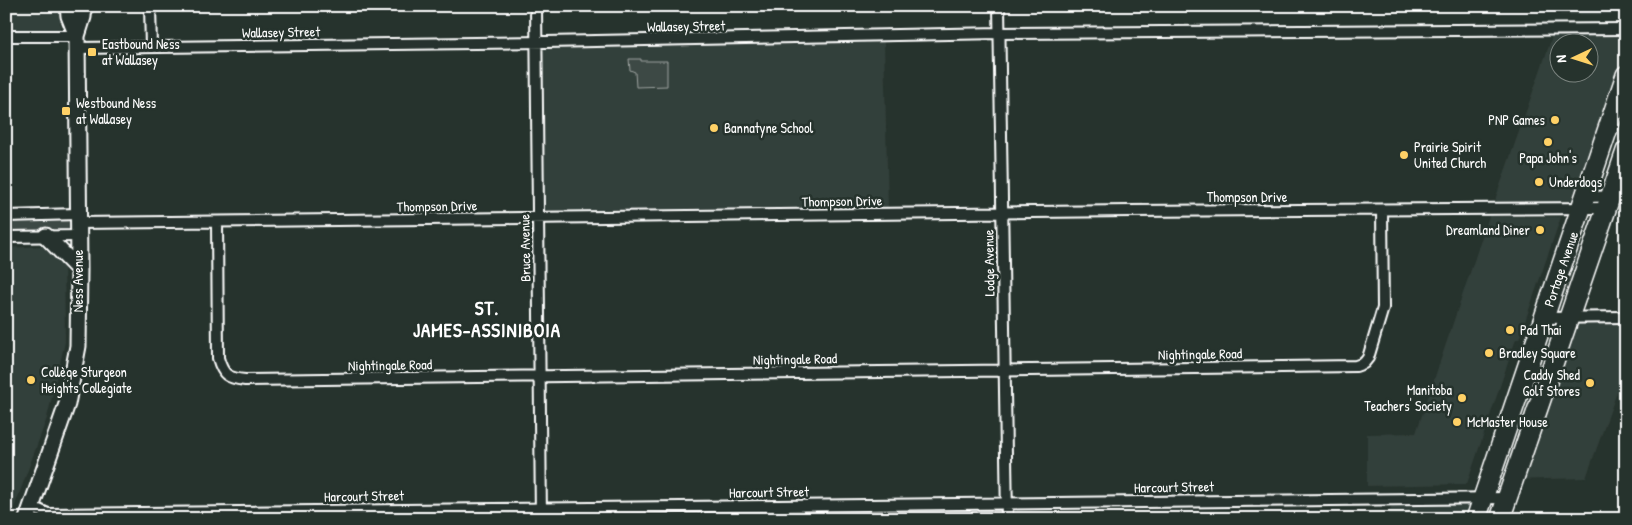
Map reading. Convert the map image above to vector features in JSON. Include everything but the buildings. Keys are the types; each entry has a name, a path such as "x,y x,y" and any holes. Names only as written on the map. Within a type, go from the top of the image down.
{"highway":[{"name":"Portage Avenue","path":"1476,519 1626,76"},
{"name":"Portage Avenue","path":"1500,519 1569,318 1614,200 1626,151"}],"main road":[{"name":"Ness Avenue","path":"68,6 77,42"},
{"name":"Ness Avenue","path":"29,513 62,422 78,346 77,42 84,17 84,6"},
{"path":"46,236 79,270"}],"street":[{"path":"150,6 151,47"},
{"name":"Bruce Avenue","path":"536,6 540,513"},
{"name":"Lodge Avenue","path":"999,6 1007,519"},
{"name":"Wallasey Street","path":"6,36 151,47 537,43 1000,33 1626,29"},
{"name":"Thompson Drive","path":"6,216 78,225 1382,210 1583,203 1614,200"},
{"name":"Nightingale Road","path":"217,222 218,358 221,370 232,378 245,380 540,377 1361,365 1369,355 1383,308 1382,210"},
{"name":"Thompson Drive","path":"6,237 46,236 78,225"},
{"path":"1544,318 1626,317"},
{"name":"Harcourt Street","path":"29,513 540,513 1007,503 1508,498"}],"shaded area":[{"path":"6,6 60,6 60,36 6,36"},
{"path":"1563,6 1626,6 1626,14 1560,15"},
{"path":"1552,29 1626,29 1626,75 1581,209 1494,207 1550,43 1550,82 1600,82 1600,32 1552,32"},
{"name":"Bannatyne School","path":"884,42 888,208 543,211 541,47"},
{"path":"629,59 667,61 667,86 636,87 635,72 630,70"},
{"path":"78,214 78,236 6,237 6,216"},
{"path":"1489,216 1561,217 1519,339 1516,339 1467,484 1367,486 1367,434 1416,433"},
{"name":"Collège Sturgeon Heights Collegiate","path":"64,245 65,342 47,418 10,519 6,519 6,248"},
{"path":"1626,317 1626,367 1586,478 1513,480 1569,318"},
{"path":"1483,498 1476,519 1387,519 1394,499"}],"place":[{"name":"Eastbound Ness at Wallasey","path":"92,52"},
{"name":"Westbound Ness at Wallasey","path":"66,111"},
{"name":"PNP Games","path":"1555,120"},
{"name":"Bannatyne School","path":"714,128"},
{"name":"Papa John's","path":"1548,142"},
{"name":"Prairie Spirit United Church","path":"1404,155"},
{"name":"Underdogs","path":"1539,182"},
{"name":"Dreamland Diner","path":"1540,230"},
{"name":"Pad Thai","path":"1510,330"},
{"name":"Bradley Square","path":"1489,353"},
{"name":"Collège Sturgeon Heights Collegiate","path":"31,380"},
{"name":"Caddy Shed Golf Stores","path":"1590,383"},
{"name":"Manitoba Teachers' Society","path":"1462,398"},
{"name":"McMaster House","path":"1457,422"}],"district":[{"name":"ST. JAMES-ASSINIBOIA","path":"487,319"}]}
